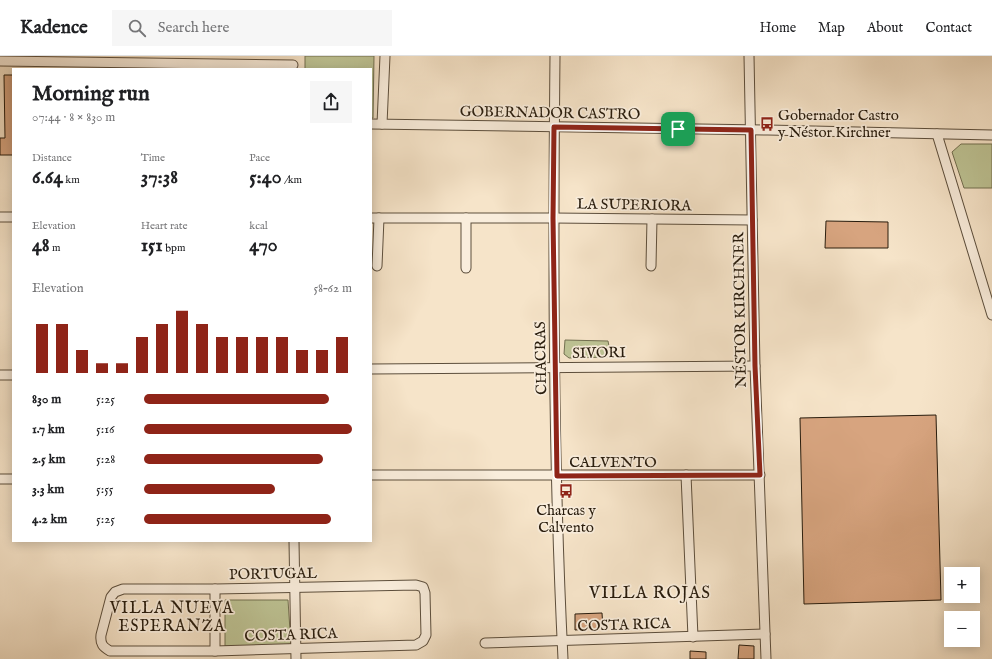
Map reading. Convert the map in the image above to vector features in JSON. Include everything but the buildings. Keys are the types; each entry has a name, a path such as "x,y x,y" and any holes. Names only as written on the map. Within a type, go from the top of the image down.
{"street":[{"path":"382,124 385,56"},
{"name":"CHACRAS","path":"555,56 553,218 557,476 563,659"},
{"name":"NÉSTOR KIRCHNER","path":"749,56 755,366 766,659"},
{"path":"0,61 116,63 294,63"},
{"name":"GOBERNADOR CASTRO","path":"372,124 992,135"},
{"path":"936,134 992,315"},
{"path":"0,217 12,217"},
{"path":"375,218 377,266"},
{"name":"LA SUPERIORA","path":"375,218 752,220"},
{"path":"466,218 466,268"},
{"path":"651,266 652,219"},
{"name":"SIVORI","path":"372,369 755,366"},
{"path":"0,375 12,375"},
{"name":"CALVENTO","path":"372,475 760,475"},
{"path":"686,475 693,637"},
{"path":"0,479 12,479"},
{"path":"294,542 296,659"},
{"name":"PORTUGAL","path":"110,651 103,647 100,641 101,635 111,597 115,592 123,589 215,589 416,585 422,587 425,593 426,635 422,641"},
{"path":"215,589 215,651"},
{"name":"COSTA RICA","path":"485,643 765,634"},
{"name":"COSTA RICA","path":"110,651 296,649 416,645 422,641"}],"green space":[{"path":"305,56 374,56 373,118 372,68 305,68"},
{"path":"961,144 992,144 992,188 964,188 952,152"},
{"path":"565,340 608,341 611,357 569,358 564,354"},
{"path":"225,600 288,600 291,646 225,646"}],"place":[{"name":"Gobernador Castro y Néstor Kirchner","path":"767,124"},
{"name":"Charcas y Calvento","path":"566,491"}],"district":[{"name":"VILLA ROJAS","path":"650,593"},
{"name":"VILLA NUEVA ESPERANZA","path":"172,618"}],"route":[{"path":"554,127 678,129 751,130 755,366 760,475 557,476 553,218 554,127"}]}
